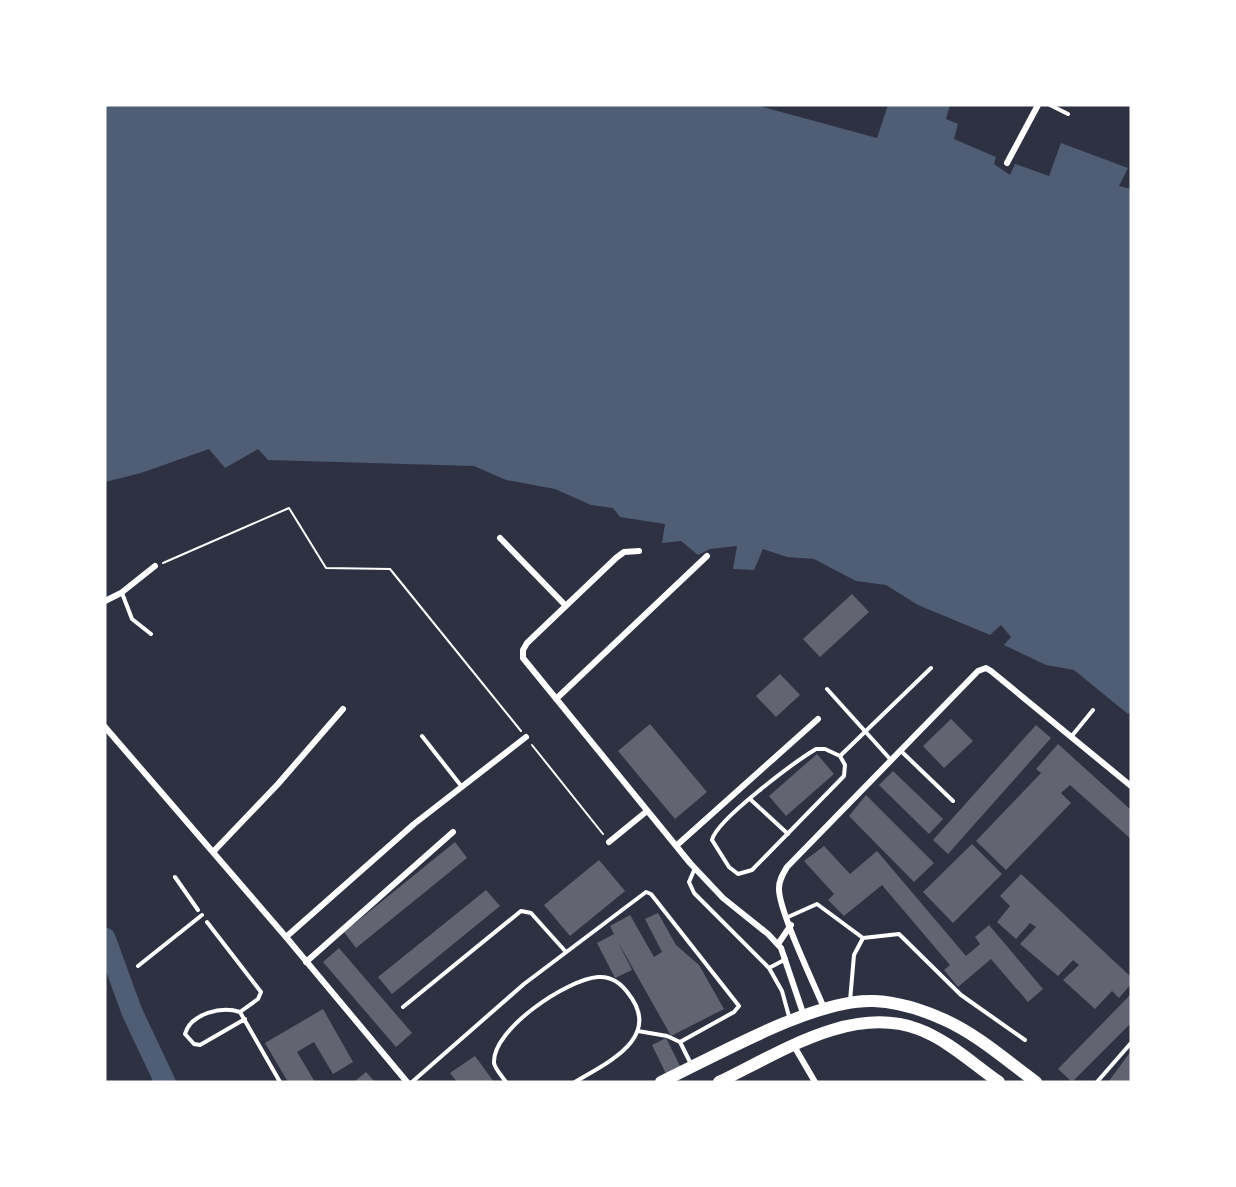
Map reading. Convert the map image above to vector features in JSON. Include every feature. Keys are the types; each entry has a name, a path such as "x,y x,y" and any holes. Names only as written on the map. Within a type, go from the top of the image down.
{"main road":[{"path":"661,1082 791,1021 824,1008 850,1003 890,1003 947,1020 1036,1082"},
{"path":"719,1082 794,1046 849,1026 880,1022 897,1023 934,1036 999,1082"}],"street":[{"path":"1007,163 1038,105"},
{"path":"500,538 567,606"},
{"path":"639,551 624,552 523,650 523,658 694,868 723,898 778,944 786,959 804,1016"},
{"path":"556,699 707,556"},
{"path":"105,601 121,593 155,566"},
{"path":"824,1008 778,891 779,881 788,867 978,671 986,668 1131,786"},
{"path":"213,852 278,784 343,709"},
{"path":"676,846 818,719"},
{"path":"105,727 286,937 406,1082"},
{"path":"286,937 414,824 526,737"},
{"path":"609,842 647,811"},
{"path":"306,962 453,832"},
{"path":"778,944 791,925"},
{"path":"794,1046 815,1082"}],"lane":[{"path":"1050,105 1068,114"},
{"path":"121,593 132,619 152,634"},
{"path":"840,756 931,668"},
{"path":"826,689 892,760"},
{"path":"1071,737 1093,711"},
{"path":"422,736 462,787"},
{"path":"816,749 825,749 840,756 845,765 844,776 788,834 752,870 738,874 729,867 713,845 713,835 750,799 816,749"},
{"path":"901,751 953,801"},
{"path":"750,799 788,834"},
{"path":"694,868 689,882 694,893 769,968 782,991 791,1021"},
{"path":"175,877 198,910"},
{"path":"412,1082 502,1002 644,893 650,892 739,1006 734,1012 680,1042"},
{"path":"788,918 817,904 863,938 893,933 904,937 960,995 1025,1040"},
{"path":"403,1006 521,911 531,913 566,952"},
{"path":"138,966 202,915"},
{"path":"207,922 261,992 258,999 240,1012"},
{"path":"850,1003 854,955 863,938"},
{"path":"769,968 786,959"},
{"path":"506,1082 494,1065 500,1040 512,1026 537,1007 583,979 608,978 622,986 636,1006 638,1031 631,1044 621,1053 575,1082"},
{"path":"245,1019 200,1045 194,1044 185,1034 187,1028 215,1009 225,1008 240,1012 245,1019 280,1082"},
{"path":"638,1031 667,1036 680,1042 693,1067"},
{"path":"1097,1082 1131,1043"}],"path":[{"path":"155,566 289,508 326,568 390,569 609,842"}],"water":[{"path":"105,105 756,105 877,138 888,105 950,105 946,119 958,124 954,139 996,157 994,164 1010,175 1015,164 1049,176 1061,143 1128,168 1119,186 1131,189 1131,711 1128,714 1074,670 1046,665 1004,645 1011,637 1001,625 990,635 918,605 886,585 856,581 814,559 787,557 763,549 754,570 733,569 737,546 710,549 698,555 681,541 662,543 665,524 620,517 613,508 591,505 555,489 506,480 474,466 268,460 258,449 225,468 209,449 141,473 105,482"}],"building":[{"path":"852,594 869,612 820,657 803,639"},
{"path":"780,674 800,695 776,717 756,696"},
{"path":"951,719 973,741 944,768 923,746"},
{"path":"650,724 707,792 675,819 618,751"},
{"path":"1036,725 1051,738 948,854 933,840"},
{"path":"1058,744 1131,810 1131,839 1070,785 1061,793 1071,803 1006,870 976,841 1041,773 1036,769"},
{"path":"817,754 834,774 786,816 769,796"},
{"path":"893,771 943,819 929,834 879,785"},
{"path":"866,795 934,863 914,882 849,816"},
{"path":"455,842 467,858 356,948 344,932"},
{"path":"972,844 1002,874 953,923 923,892"},
{"path":"824,846 850,874 877,851 966,956 980,944 975,937 989,925 1043,989 1028,1002 991,959 958,987 944,970 950,965 882,885 844,916 828,900 834,894 804,861"},
{"path":"599,860 625,891 570,936 544,905"},
{"path":"1021,874 1131,977 1131,984 1119,998 1112,991 1095,1009 1063,980 1079,965 1073,960 1058,976 1020,944 1036,927 1030,923 1016,939 997,922 1010,906 1000,896"},
{"path":"486,890 500,906 392,994 378,977"},
{"path":"658,913 676,945 699,965 724,1009 671,1036 617,940 632,970 615,978 597,943 614,934 610,926 630,915 654,957 662,952 645,919"},
{"path":"339,948 412,1033 396,1047 323,962"},
{"path":"1131,994 1131,1023 1072,1082 1058,1069"},
{"path":"323,1009 353,1062 333,1074 314,1042 297,1052 315,1082 288,1082 265,1043"},
{"path":"666,1038 681,1068 667,1076 652,1045"},
{"path":"1131,1051 1131,1082 1109,1081"},
{"path":"475,1056 494,1082 457,1082 450,1073"},
{"path":"366,1072 375,1082 354,1082"}],"waterway":[{"path":"105,938 132,1012 165,1082"}]}
